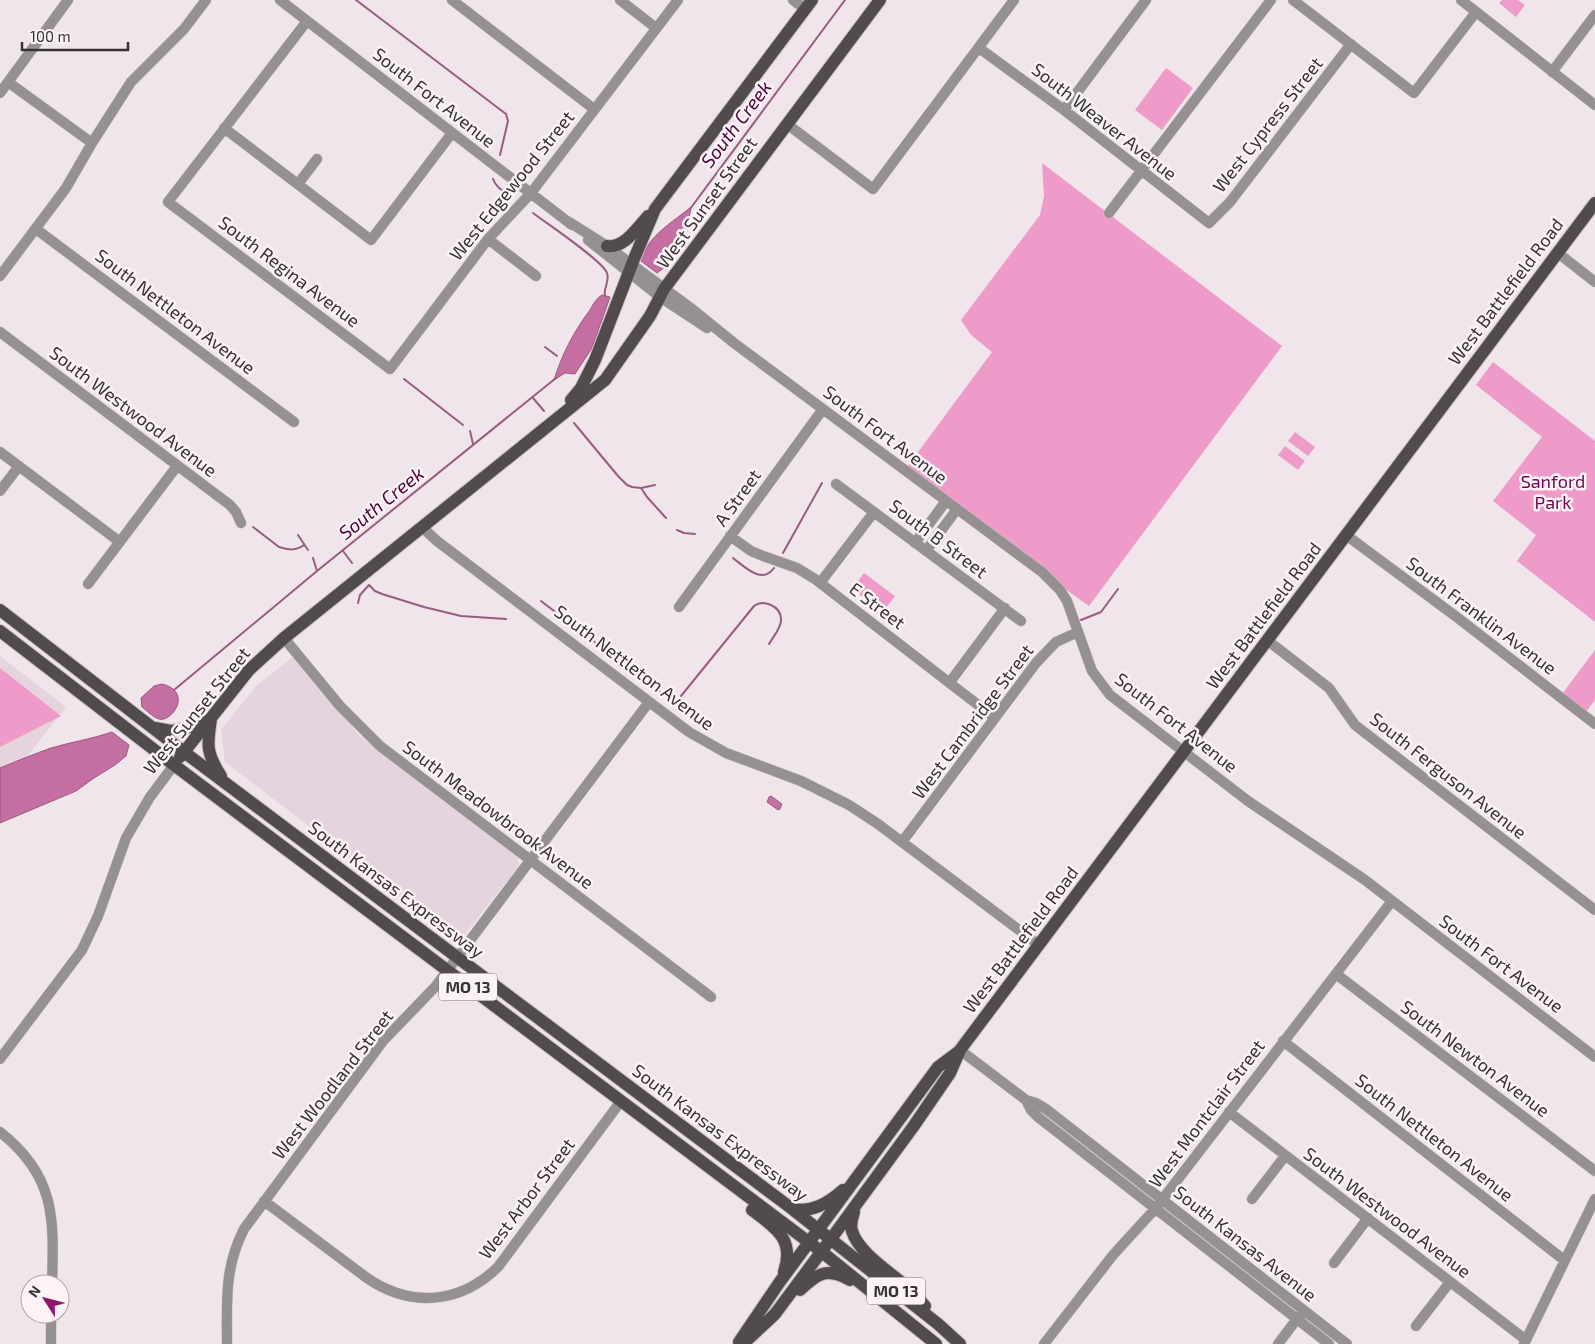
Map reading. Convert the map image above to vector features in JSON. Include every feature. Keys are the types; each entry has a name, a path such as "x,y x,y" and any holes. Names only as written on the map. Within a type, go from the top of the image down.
{"main road":[{"name":"West Sunset Street","path":"174,765 249,670 284,638 605,380 650,316 662,293 880,0"},
{"name":"West Sunset Street","path":"555,419 581,388 595,360 655,209 809,5"},
{"name":"West Battlefield Road","path":"743,1344 775,1314 832,1239 950,1073 960,1050 1595,203"},
{"path":"607,246 615,246 625,241 655,209"},
{"name":"South Kansas Expressway","path":"0,610 152,728 819,1229 938,1324 960,1344"},
{"name":"South Kansas Expressway","path":"0,631 174,765 809,1242 936,1344"},
{"path":"152,728 170,732 190,727 211,718 208,749 212,763 225,782"},
{"name":"West Battlefield Road","path":"738,1344 779,1283 938,1067 960,1050"},
{"path":"696,1157 719,1182 775,1228 784,1238 788,1258 779,1283"},
{"path":"791,1208 809,1210 826,1203 845,1187 870,1160"},
{"path":"858,1203 851,1224 857,1240 873,1258 914,1294 938,1324"},
{"path":"775,1314 813,1278 828,1272 838,1274 850,1280 906,1319"}],"street":[{"path":"0,93 68,0"},
{"path":"0,276 66,188 131,82 184,29 206,0"},
{"name":"South Fort Avenue","path":"280,0 569,222 607,246 630,268"},
{"path":"452,0 594,109"},
{"path":"620,0 656,28"},
{"name":"West Edgewood Street","path":"390,368 488,239 531,193 678,0"},
{"path":"793,0 809,5"},
{"path":"786,124 873,189 1014,0"},
{"path":"1064,110 1146,0"},
{"path":"1109,213 1271,0"},
{"path":"1294,0 1414,93 1476,12"},
{"path":"1461,0 1595,105"},
{"path":"1552,72 1595,15"},
{"path":"307,21 224,128 371,240 452,133"},
{"name":"West Cypress Street","path":"1210,224 1230,202 1351,44"},
{"name":"South Weaver Avenue","path":"979,48 1064,110 1210,224"},
{"path":"8,82 92,143"},
{"name":"South Regina Avenue","path":"224,128 168,202 390,368"},
{"path":"298,184 316,159"},
{"name":"South Fort Avenue","path":"569,222 585,238 630,268 697,322 734,343 1051,580 1067,601 1092,671 1110,696 1248,801 1365,880 1595,1057"},
{"name":"South Nettleton Avenue","path":"36,229 294,422"},
{"path":"488,239 536,276"},
{"path":"1558,253 1595,282"},
{"name":"South Westwood Avenue","path":"0,332 230,506 236,512 241,523"},
{"name":"A Street","path":"679,606 823,409"},
{"path":"0,452 120,542"},
{"path":"0,491 19,466"},
{"path":"88,584 177,466"},
{"name":"South B Street","path":"836,484 1021,621"},
{"path":"915,543 946,501"},
{"path":"926,551 957,509"},
{"path":"820,583 874,512"},
{"name":"South Nettleton Avenue","path":"422,527 437,541 675,722 711,746 743,761 817,788 863,814 1038,945"},
{"name":"South Franklin Avenue","path":"1346,535 1458,618 1595,724"},
{"name":"E Street","path":"730,536 751,550 797,568 820,583 995,718"},
{"path":"950,682 1005,608"},
{"name":"West Cambridge Street","path":"902,842 1046,651 1056,642 1078,632"},
{"name":"South Meadowbrook Avenue","path":"284,638 340,706 370,738 711,997"},
{"name":"South Ferguson Avenue","path":"1267,640 1329,688 1355,725 1595,910"},
{"name":"West Woodland Street","path":"226,1344 228,1279 233,1253 244,1229 383,1041 401,1020 426,997 447,971 650,702"},
{"name":"West Sunset Street","path":"0,1059 82,950 98,916 126,838 140,812 174,765"},
{"name":"West Montclair Street","path":"1044,1344 1113,1255 1155,1209 1392,901"},
{"name":"South Newton Avenue","path":"1336,974 1595,1171"},
{"name":"South Nettleton Avenue","path":"1283,1041 1564,1260"},
{"name":"South Kansas Avenue","path":"960,1050 1026,1100 1046,1109 1347,1344"},
{"name":"South Kansas Avenue","path":"1026,1100 1031,1110 1038,1117 1329,1344"},
{"name":"West Arbor Street","path":"264,1201 381,1287 398,1294 416,1298 449,1296 472,1287 498,1267 621,1101"},
{"name":"South Westwood Avenue","path":"1229,1112 1368,1218 1525,1342"},
{"path":"0,1132 15,1144 29,1160 45,1190 53,1222 52,1274"},
{"path":"1252,1199 1285,1156"},
{"path":"1525,1342 1595,1199"},
{"path":"1334,1263 1368,1218"},
{"path":"1416,1326 1450,1282"},
{"path":"1278,1344 1304,1310"},
{"path":"51,1344 52,1324"}],"shaded area":[{"path":"691,207 687,225 676,252 664,268 657,273 641,261 644,252 662,230"},
{"path":"602,295 610,297 592,348 575,374 565,373 554,380 574,335 595,301"},
{"path":"0,656 66,707 0,791"},
{"path":"293,657 359,735 512,852 518,859 517,868 461,939 450,937 225,762 221,730 256,686"},
{"path":"162,684 172,688 177,693 178,700 174,712 164,719 159,719 142,707 141,698 154,686"},
{"path":"112,732 129,745 126,756 115,765 76,791 0,823 0,768 51,748"},
{"path":"771,796 782,804 780,809 778,810 767,802"}],"green space":[{"path":"1502,0 1518,0 1525,5 1516,17 1499,3"},
{"path":"1166,68 1193,88 1162,130 1135,110"},
{"path":"1042,163 1282,346 1089,606 1065,589 1044,569 907,467 992,352 971,335 961,320 1040,215 1044,196"},
{"name":"Sanford Park","path":"1493,362 1595,441 1595,622 1517,561 1536,535 1493,501 1542,437 1476,385"},
{"path":"1295,432 1315,447 1308,456 1288,441"},
{"path":"1285,446 1305,461 1298,470 1278,455"},
{"path":"864,573 895,596 883,612 852,589"},
{"path":"1595,650 1595,700 1586,712 1562,694"},
{"path":"0,668 61,716 0,747"}],"waterway":[{"path":"356,0 506,114 508,121 500,155"},
{"name":"South Creek","path":"690,209 845,0"},
{"path":"493,179 498,187 512,197"},
{"path":"533,213 585,251 603,267 608,276 605,296"},
{"path":"545,347 557,356"},
{"name":"South Creek","path":"174,690 317,571 556,378"},
{"path":"404,379 463,425"},
{"path":"533,398 544,411"},
{"path":"574,423 618,476 627,485 641,488 666,518"},
{"path":"470,431 473,444"},
{"path":"783,553 822,483"},
{"path":"641,488 655,485"},
{"path":"253,527 279,547 292,549 304,545"},
{"path":"677,530 695,534"},
{"path":"298,535 308,550"},
{"path":"343,551 352,563"},
{"path":"313,558 317,571"},
{"path":"733,558 748,570 759,575 769,573 774,568"},
{"path":"358,603 360,595 369,585 375,591 382,594 424,607 461,616 506,619"},
{"path":"1081,620 1101,612 1118,589"},
{"path":"541,601 668,698"},
{"path":"681,696 754,606 762,603 775,607 781,619 777,632 769,644"}]}
